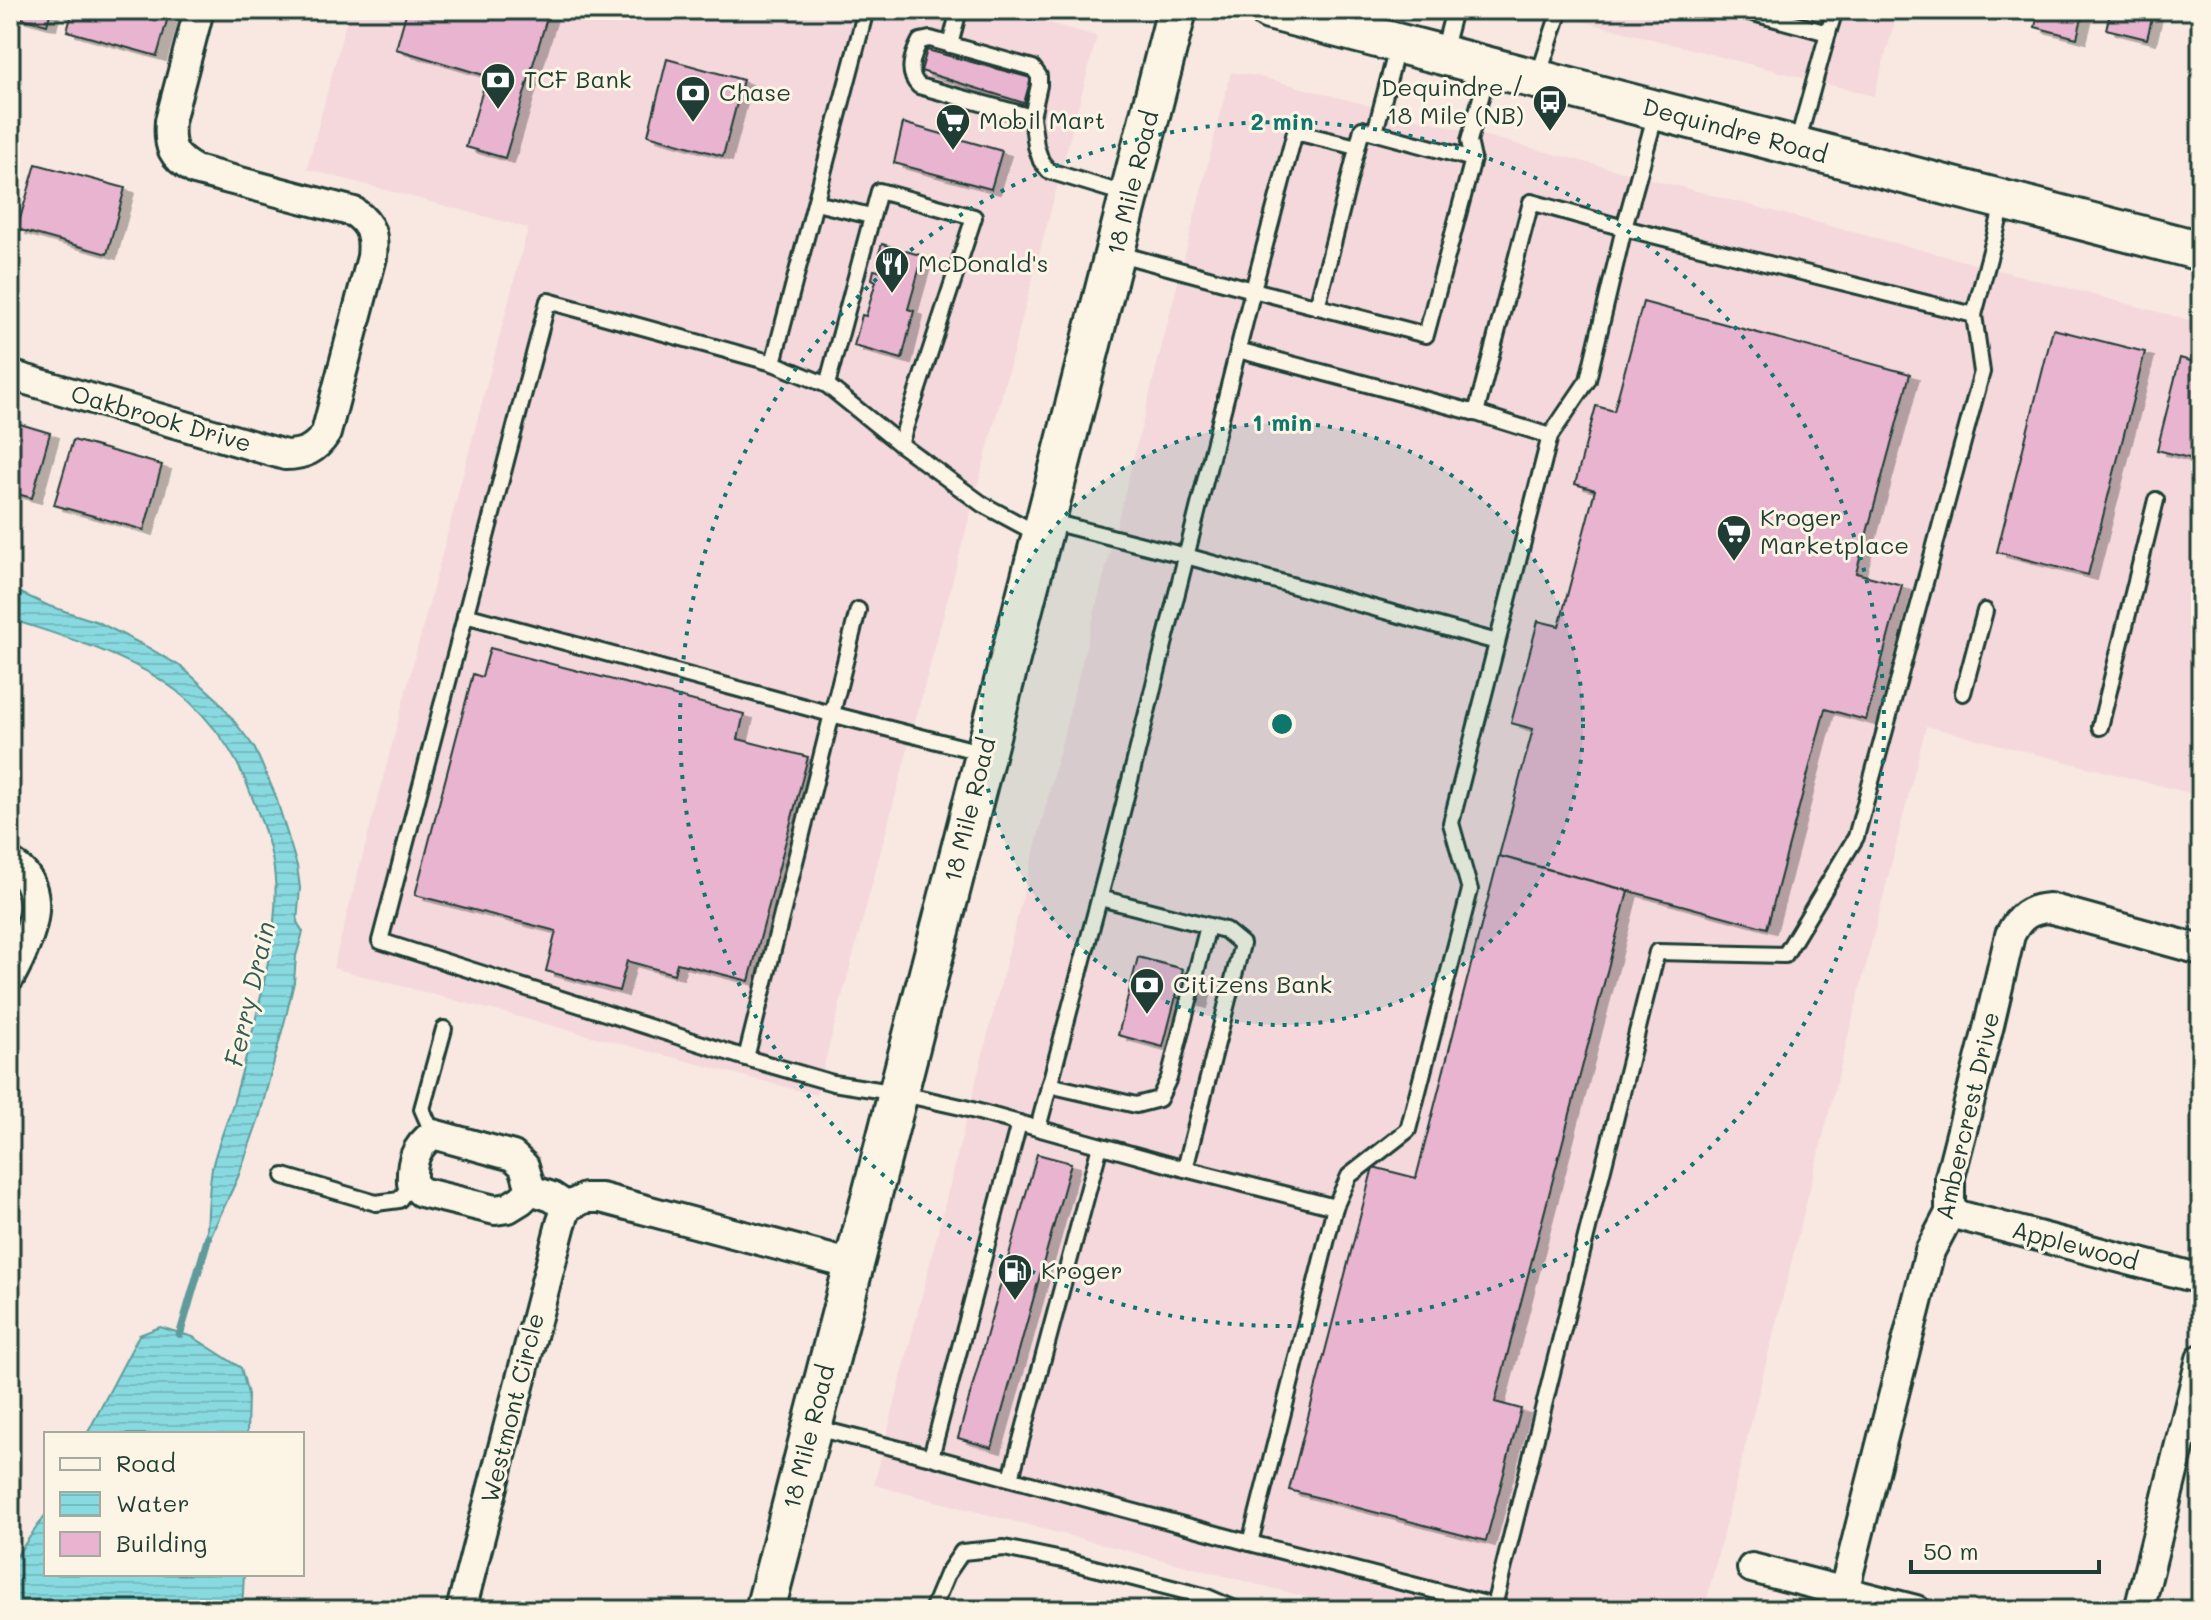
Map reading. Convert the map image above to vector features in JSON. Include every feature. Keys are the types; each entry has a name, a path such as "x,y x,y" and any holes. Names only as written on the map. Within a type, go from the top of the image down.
{"main road":[{"name":"18 Mile Road","path":"765,1610 1177,10"},
{"name":"Dequindre Road","path":"1269,10 2201,251"}],"street":[{"name":"Oakbrook Drive","path":"10,375 285,455 299,455 311,449 320,443 326,433 372,257 371,231 365,220 354,212 195,170 181,162 172,150 170,121 199,10"},
{"path":"10,863 27,879 35,896 33,920 23,953 10,977"},
{"name":"Ambercrest Drive","path":"1844,1591 1930,1251 1950,1213 1950,1177 2010,935 2016,924 2026,913 2049,908 2201,950"},
{"path":"433,1134 513,1156 524,1166 531,1190 508,1208 495,1210 421,1192 412,1183 411,1168 415,1153 433,1134"},
{"path":"531,1190 552,1197 567,1207 585,1198 601,1198 853,1265"},
{"name":"Westmont Circle","path":"461,1610 567,1207"},
{"name":"Applewood","path":"1950,1213 2201,1279"},
{"path":"2139,1610 2201,1359"},
{"path":"1752,1568 1916,1610"}],"lane":[{"path":"773,363 866,10"},
{"path":"950,45 959,10"},
{"path":"1442,55 1454,10"},
{"path":"1537,80 1560,10"},
{"path":"1796,147 1835,10"},
{"path":"1751,11 1828,33"},
{"path":"1032,117 919,86 910,72 920,41 930,39 1033,68 1039,76 1032,117 1041,161 1049,171 1130,195"},
{"path":"1375,132 1398,44"},
{"path":"1116,252 1426,335 1473,159 1469,141 1489,68"},
{"path":"1250,1543 1335,1207 1349,1176 1408,1130 1470,890 1451,823 1550,436 1588,380 1656,111"},
{"path":"1317,307 1362,129 1473,159"},
{"path":"1038,1128 1100,898 1295,132 1357,147"},
{"path":"827,385 879,191 974,217 900,444"},
{"path":"812,1427 1494,1606 1657,952 1785,955 1856,837 1982,372 1974,315 2004,201"},
{"path":"1476,413 1531,202 1974,315"},
{"path":"816,203 871,216"},
{"path":"1335,1207 961,1107 833,1083 380,941 548,301 773,363 827,385 982,504 1042,528 1186,556 1497,642"},
{"path":"1238,350 1476,413 1550,436"},
{"path":"2100,727 2156,500"},
{"path":"746,1058 858,610"},
{"path":"1963,693 1985,611"},
{"path":"465,615 984,753"},
{"path":"1100,898 1225,930 1242,944 1185,1169"},
{"path":"1049,1085 1136,1105 1159,1099 1169,1078 1208,926"},
{"path":"433,1134 422,1109 444,1029"},
{"path":"931,1457 1019,1123"},
{"path":"1011,1478 1100,1146"},
{"path":"284,1176 376,1203 399,1200 412,1183"},
{"path":"932,1610 947,1574 962,1552 1004,1548 1207,1597 1237,1610"}],"shaded area":[{"path":"349,10 1000,10 1097,36 816,1095 333,968 528,228 307,169"},
{"path":"1539,10 1898,10 1874,96"},
{"path":"1231,72 2201,323 2201,796 1926,726 1704,1610 1356,1610 874,1485"}],"water":[{"name":"Ferry Drain","path":"10,588 49,606 98,622 147,647 183,668 216,698 254,747 275,794 297,866 300,888 297,922 303,932 287,1012 259,1118 238,1177 206,1246 212,1168 248,1047 271,942 276,888 269,845 235,760 215,729 190,702 161,680 125,661 10,619"},
{"path":"160,1327 193,1337 241,1368 248,1394 247,1432 88,1432 139,1335"},
{"path":"44,1517 44,1576 244,1576 242,1610 10,1610 10,1565"}],"building":[{"path":"10,10 51,10 47,25 10,15"},
{"path":"73,10 170,10 157,56 67,31"},
{"name":"TCF Bank","path":"407,10 549,11 505,158 466,147 487,76 396,49"},
{"path":"2039,10 2084,10 2077,38 2035,27"},
{"path":"2111,10 2154,10 2147,39 2106,29"},
{"path":"927,50 1031,78 1024,103 921,71"},
{"path":"667,59 743,80 723,156 648,135"},
{"path":"903,123 1002,151 991,189 894,163"},
{"path":"36,164 125,188 107,254 17,229"},
{"name":"McDonald's","path":"882,244 923,256 908,309 914,311 902,359 854,346 876,281 872,279 874,270 879,271"},
{"path":"1643,302 1910,374 1856,573 1902,585 1866,720 1825,709 1767,928 1499,856 1533,729 1511,723 1538,621 1559,626 1595,490 1575,484 1596,406 1614,411"},
{"path":"2053,329 2145,352 2088,575 1997,552"},
{"path":"2180,358 2201,364 2201,461 2157,450"},
{"path":"10,421 50,433 32,498 10,492"},
{"path":"73,440 162,465 144,530 54,505"},
{"path":"490,648 744,714 738,739 808,757 749,981 677,963 674,974 627,961 619,991 546,971 556,931 415,895 473,674 482,677"},
{"path":"1499,856 1628,891 1495,1402 1521,1409 1486,1541 1289,1490 1373,1167 1416,1178"},
{"name":"Citizens Bank","path":"1138,957 1183,969 1163,1047 1118,1035"},
{"path":"1181,979 1203,984 1198,1003 1176,997"},
{"path":"1037,1154 1071,1163 992,1448 958,1438"}],"waterway":[{"path":"180,1334 208,1238"}],"place":[{"name":"TCF Bank","path":"498,111"},
{"name":"Chase","path":"693,124"},
{"name":"Dequindre / 18 Mile (NB)","path":"1550,133"},
{"name":"Mobil Mart","path":"953,152"},
{"name":"McDonald's","path":"892,295"},
{"name":"Kroger Marketplace","path":"1734,563"},
{"name":"Citizens Bank","path":"1147,1016"},
{"name":"Kroger","path":"1015,1302"}]}
